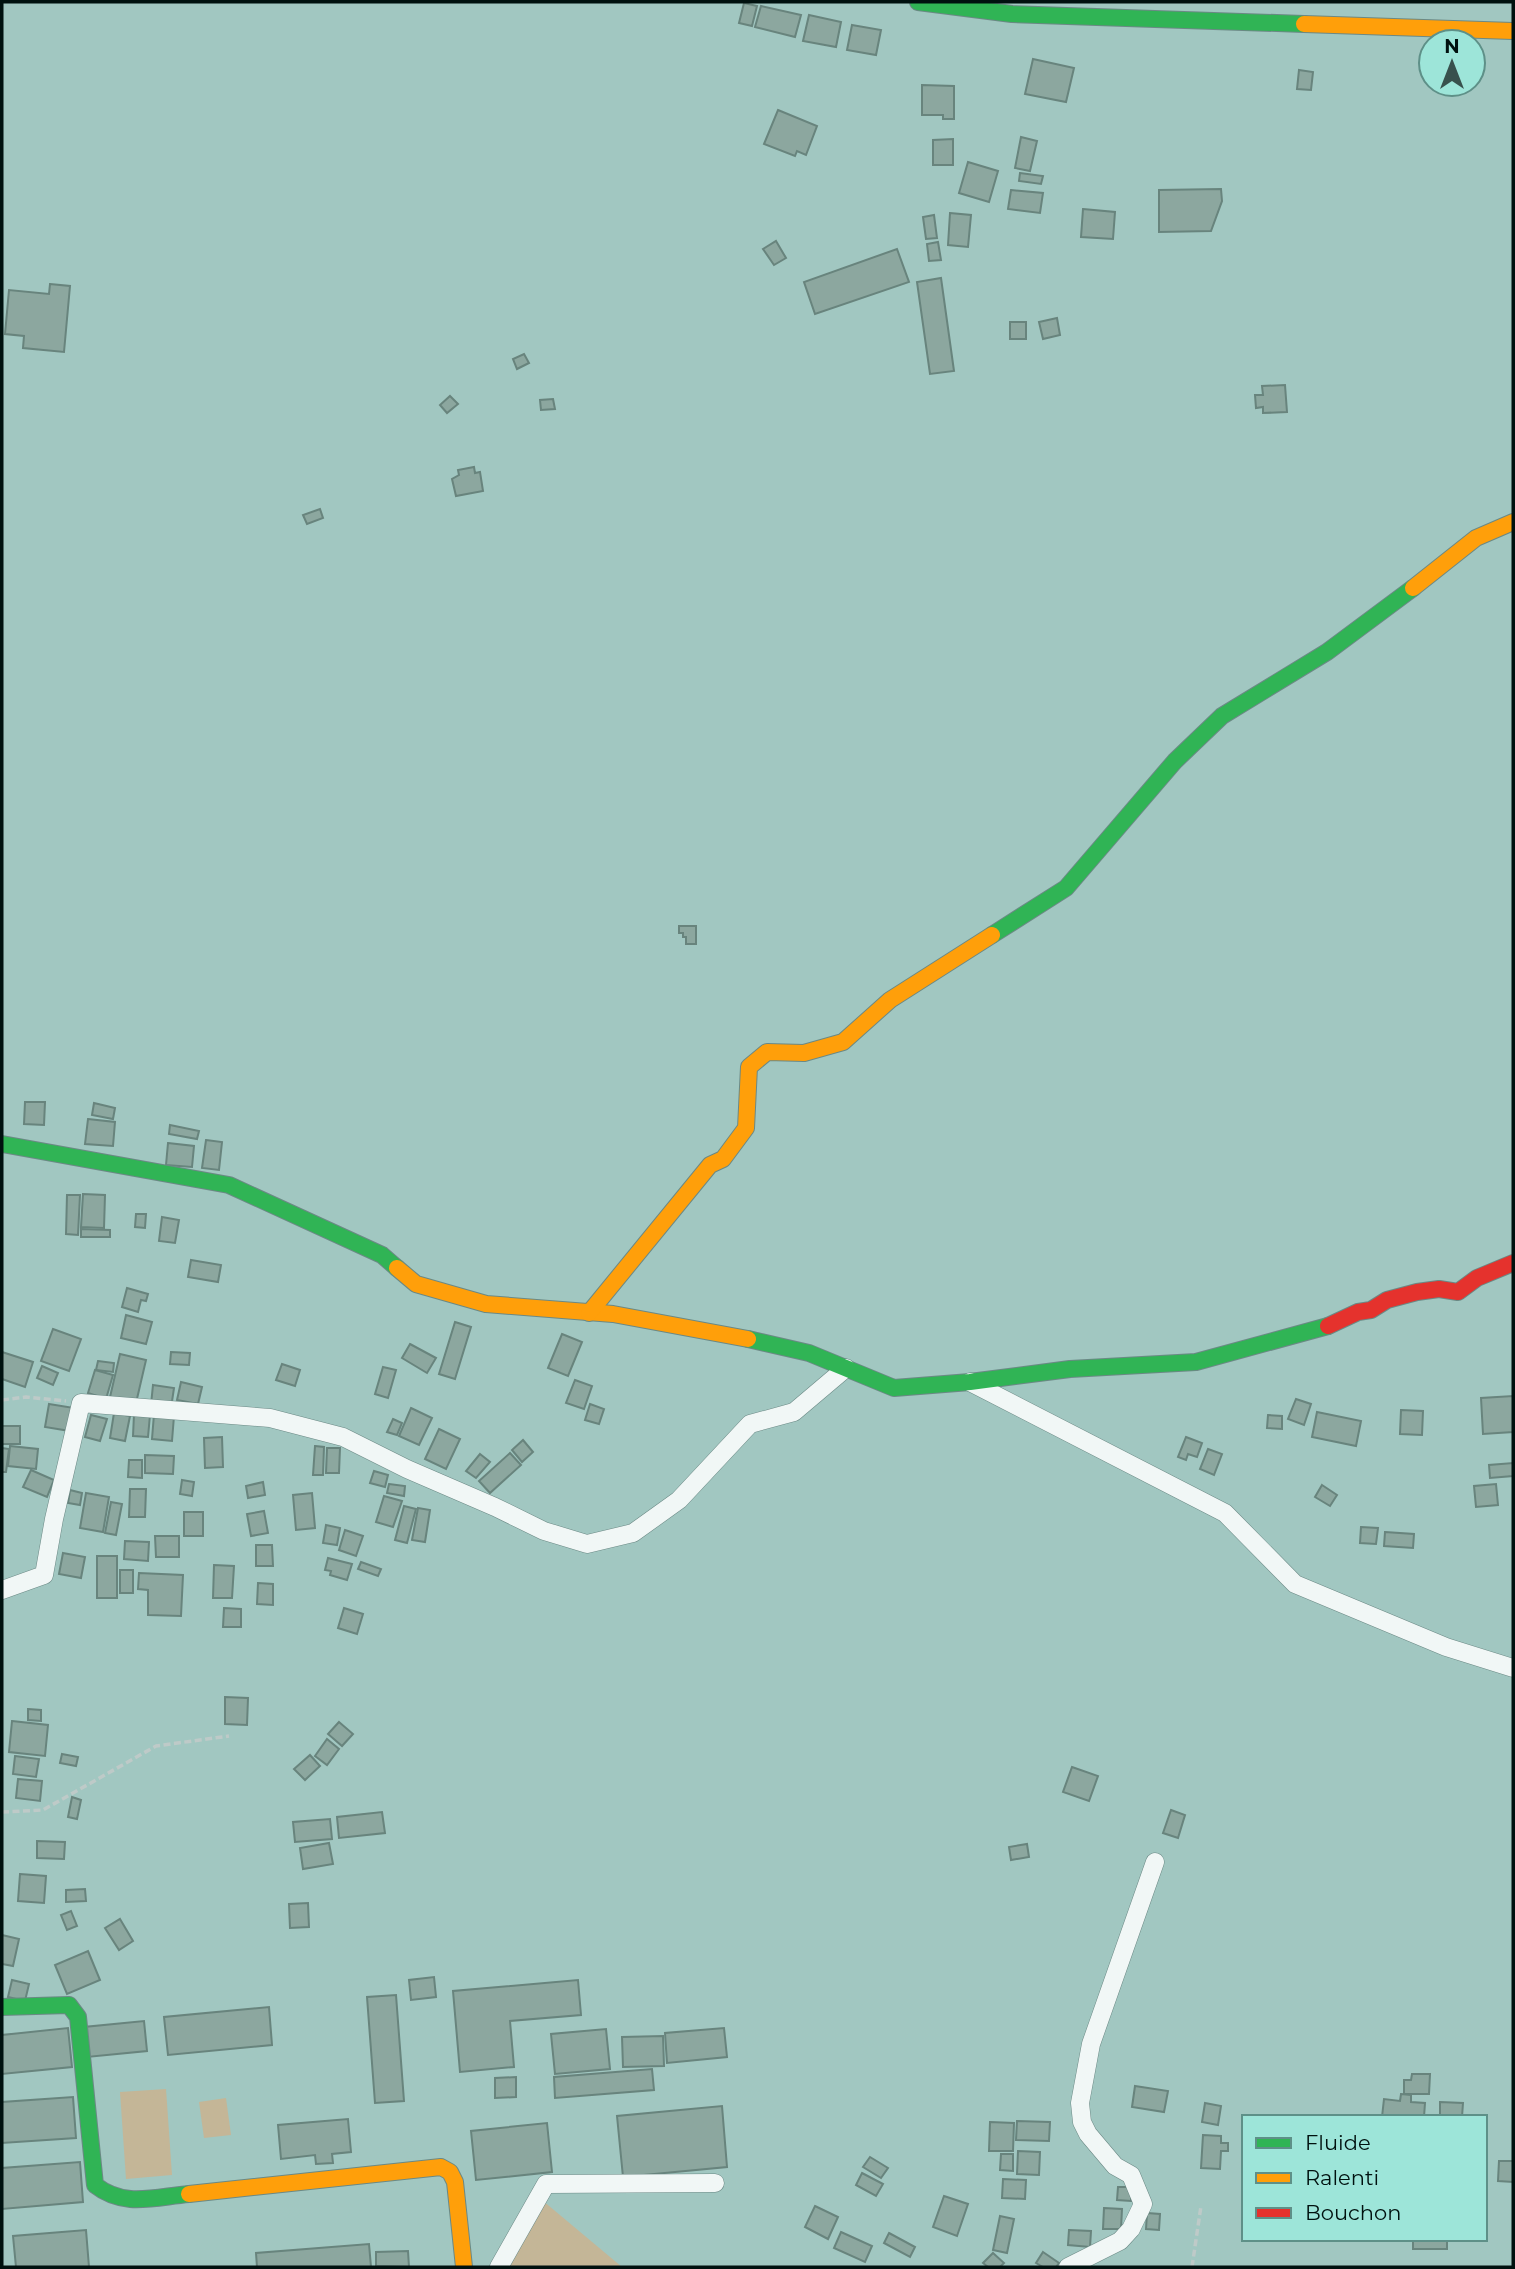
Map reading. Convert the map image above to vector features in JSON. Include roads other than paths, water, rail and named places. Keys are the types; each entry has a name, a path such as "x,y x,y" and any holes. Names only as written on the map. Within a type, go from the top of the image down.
{"street":[{"path":"918,2 1513,31"},
{"path":"589,1313 710,1165 723,1159 746,1128 750,1067 767,1052 804,1053 843,1042 890,1000 1066,888 1175,761 1222,716 1328,652 1427,579 1476,538 1513,522"},
{"path":"2,1144 229,1185 382,1255 416,1284 486,1304 613,1314 746,1338 809,1353 894,1388 970,1382 1070,1369 1196,1362 1332,1325 1358,1312 1371,1310 1387,1300 1417,1292 1458,1292 1477,1278 1513,1263"},
{"path":"2,1590 44,1575 81,1403 270,1418 343,1437 544,1531 587,1544 633,1532 679,1500 750,1424 794,1412 846,1368"},
{"path":"970,1382 1225,1513 1295,1584 1446,1647 1513,1668"},
{"path":"1068,2267 1120,2241 1131,2229 1143,2204 1131,2175 1115,2166 1088,2134 1082,2123 1080,2103 1091,2044 1155,1862"},
{"path":"2,2007 69,2006 78,2017 95,2185 108,2195 129,2200 441,2168 450,2172 455,2182 464,2267"},
{"path":"499,2267 546,2184 715,2183"}]}
